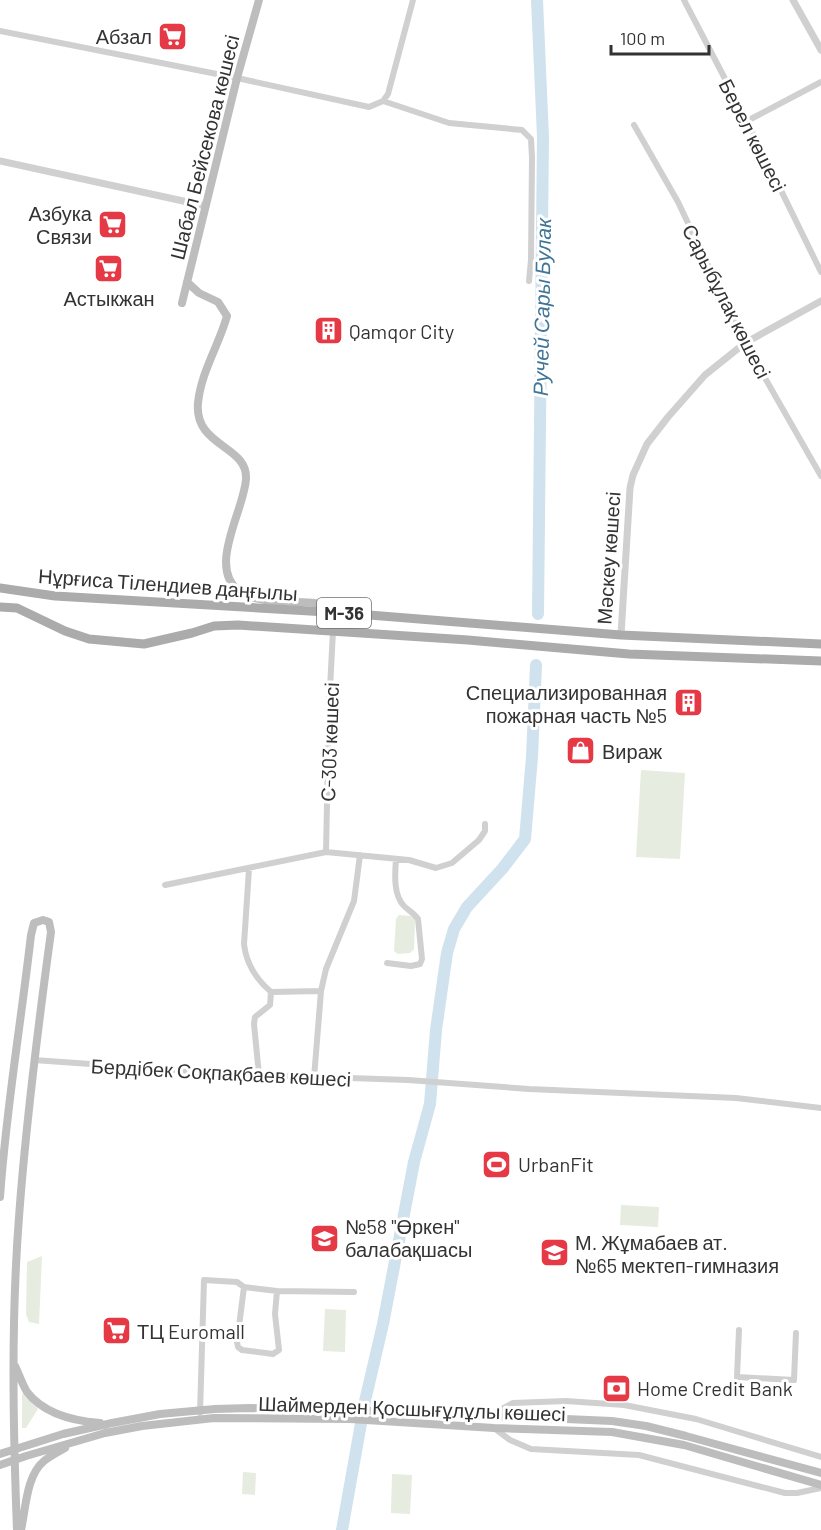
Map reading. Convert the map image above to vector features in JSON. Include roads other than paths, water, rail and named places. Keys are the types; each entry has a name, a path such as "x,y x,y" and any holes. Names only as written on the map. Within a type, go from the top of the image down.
{"main road":[{"name":"Шабал Бейсекова көшесі","path":"182,303 237,78 259,0"},
{"path":"187,282 199,293 218,302 227,316 204,377 198,403 198,418 202,426 219,445 234,453 246,477 226,556 226,576 241,593 258,599 332,604 344,613"},
{"name":"Нұрғиса Тілендиев даңғылы","path":"0,588 110,600 344,613 621,635"},
{"path":"17,608 19,591"},
{"name":"Нұрғиса Тілендиев даңғылы","path":"0,607 17,608 89,639 144,644 214,626 238,625 468,640 620,653"},
{"path":"468,640 470,622"},
{"name":"M-36","path":"621,635 821,644"},
{"name":"Мәскеу көшесі","path":"620,653 621,635"},
{"name":"M-36","path":"620,653 821,661"},
{"path":"0,1197 14,1054 31,935 34,923 46,920 50,922 51,932 34,1060 19,1218 13,1361 14,1460 19,1530"},
{"path":"13,1361 27,1391 42,1406 70,1419 112,1423"},
{"name":"Шаймерден Қосшығұлұлы көшесі","path":"0,1465 105,1433 250,1408 350,1415 488,1416 612,1421 646,1426 821,1473"},
{"name":"Шаймерден Қосшығұлұлы көшесі","path":"0,1454 63,1434 112,1423 160,1414 200,1415"},
{"name":"Шаймерден Қосшығұлұлы көшесі","path":"378,1415 494,1428 612,1432 648,1437 684,1444 821,1487"},
{"path":"19,1530 35,1471 44,1461 77,1441"}],"street":[{"path":"0,31 369,107 381,103 388,94 413,0"},
{"name":"Берел көшесі","path":"684,0 747,121 821,272"},
{"path":"793,0 821,50"},
{"path":"747,121 821,82"},
{"path":"381,103 450,123 522,130 527,134 531,139 532,158 529,281"},
{"name":"Сарыбұлақ көшесі","path":"634,125 678,202 745,343 821,476"},
{"path":"0,161 206,206"},
{"name":"Мәскеу көшесі","path":"621,635 630,488 633,475 647,444 705,375 745,343 821,301"},
{"name":"С-303 көшесі","path":"326,852 333,631"},
{"path":"165,885 326,852 409,860 436,868 452,863 479,840 485,831 485,824"},
{"path":"314,1078 321,991 326,969 348,920 356,893 360,855"},
{"path":"387,963 411,966 420,964 422,959 418,920 398,897 396,859"},
{"path":"249,869 245,955 256,976 271,992 270,1005 255,1017 259,1075"},
{"path":"271,992 321,991"},
{"name":"Бердібек Соқпақбаев көшесі","path":"34,1060 314,1078 408,1080 529,1089 735,1098 821,1108"},
{"path":"200,1415 204,1280 237,1282 244,1287 277,1291 354,1292"},
{"path":"244,1287 238,1347 242,1350 273,1354 279,1350 275,1314 277,1291"},
{"path":"739,1330 737,1377 794,1380 796,1333"},
{"path":"488,1416 513,1403 566,1401 624,1405 696,1419 821,1456"},
{"path":"494,1428 510,1440 531,1449 639,1455 785,1493 797,1493 821,1487"}],"waterway":[{"name":"Ручей Сары Булак","path":"537,0 543,137 538,614"},
{"path":"342,1530 365,1401 383,1324 414,1162 430,1104 436,1030 447,953 454,929 467,907 503,868 525,839 532,757 536,665"}],"place":[{"name":"Абзал","path":"173,36"},
{"name":"Азбука Связи","path":"113,224"},
{"name":"Астыкжан","path":"109,268"},
{"name":"Qamqor City","path":"328,331"},
{"name":"Специализированная пожарная часть №5","path":"688,703"},
{"name":"Вираж","path":"581,751"},
{"name":"UrbanFit","path":"497,1164"},
{"name":"№58 \"Өркен\" балабақшасы","path":"324,1238"},
{"name":"М. Жұмабаев ат. №65 мектеп-гимназия","path":"554,1253"},
{"name":"ТЦ Euromall","path":"116,1331"},
{"name":"Home Credit Bank","path":"616,1388"}]}
